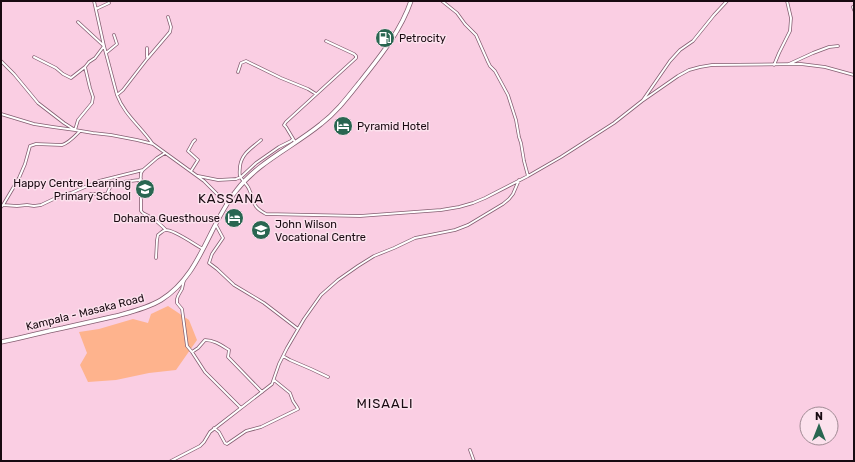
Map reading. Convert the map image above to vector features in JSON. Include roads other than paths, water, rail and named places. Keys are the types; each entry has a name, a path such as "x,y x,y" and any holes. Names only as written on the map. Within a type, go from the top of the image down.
{"main road":[{"name":"Kampala - Masaka Road","path":"1,342 96,321 137,310 161,300 168,295 185,278 203,250 215,224 233,194 254,172 294,140 325,121 338,109 393,38 408,11 411,1"}],"street":[{"path":"94,1 104,46 117,95 122,107 153,144 197,175 227,204"},
{"path":"442,1 457,12 465,24 476,35 490,66 495,71 508,95 516,120 528,176"},
{"path":"642,101 673,58 680,50 698,36 727,1"},
{"path":"774,65 778,53 790,31 791,18 787,1"},
{"path":"96,9 109,3"},
{"path":"117,95 124,89 170,32 171,28 168,17"},
{"path":"78,22 104,46"},
{"path":"106,53 117,44 114,35"},
{"path":"197,175 218,180 236,179 256,163 280,147 294,140 285,123 356,58 354,54 326,40"},
{"path":"34,57 56,68 71,78 95,58 104,46"},
{"path":"788,65 818,51 829,47 838,46"},
{"path":"147,48 147,59"},
{"path":"1,61 38,103 75,130"},
{"path":"238,72 240,63 246,61 316,94"},
{"path":"261,140 244,155 241,161 240,177 249,188 254,204 266,214 360,216 425,211 459,207 472,203 528,176 614,123 642,101 689,70 712,65 801,64 825,67 854,75"},
{"path":"75,130 78,120 92,103 93,97 85,67"},
{"path":"1,114 53,128 111,135 153,144"},
{"path":"2,206 19,178 30,146 36,144 62,145 73,139 80,131"},
{"path":"191,171 198,160 188,151 195,140"},
{"path":"2,206 37,206 45,204 60,196 99,181 143,170 165,153"},
{"path":"143,170 141,173 140,188 141,211 166,230 175,232 203,250"},
{"path":"90,194 107,194 112,183 141,179"},
{"path":"171,461 200,446 214,428 272,384 283,356 310,309 321,295 338,280 374,256 415,238 455,230 468,225 509,199 513,194 519,180"},
{"path":"215,224 223,238 212,254 209,263 234,285 264,303 298,329"},
{"path":"156,258 158,234 166,230"},
{"path":"185,278 177,302 182,309 187,346 205,372 241,408"},
{"path":"192,352 205,340 213,341 221,345 229,350 228,356 230,359 262,392"},
{"path":"283,356 328,377"},
{"path":"214,428 220,432 225,443 227,444 246,431 261,427 298,409 290,393 274,380"},
{"path":"470,450 474,461"}],"place":[{"name":"Petrocity","path":"385,38"},
{"name":"Pyramid Hotel","path":"343,126"},
{"name":"Happy Centre Learning Primary School","path":"145,189"},
{"name":"Dohama Guesthouse","path":"234,218"},
{"name":"John Wilson Vocational Centre","path":"261,230"}],"district":[{"name":"KASSANA","path":"231,198"},
{"name":"MISAALI","path":"385,403"}]}
